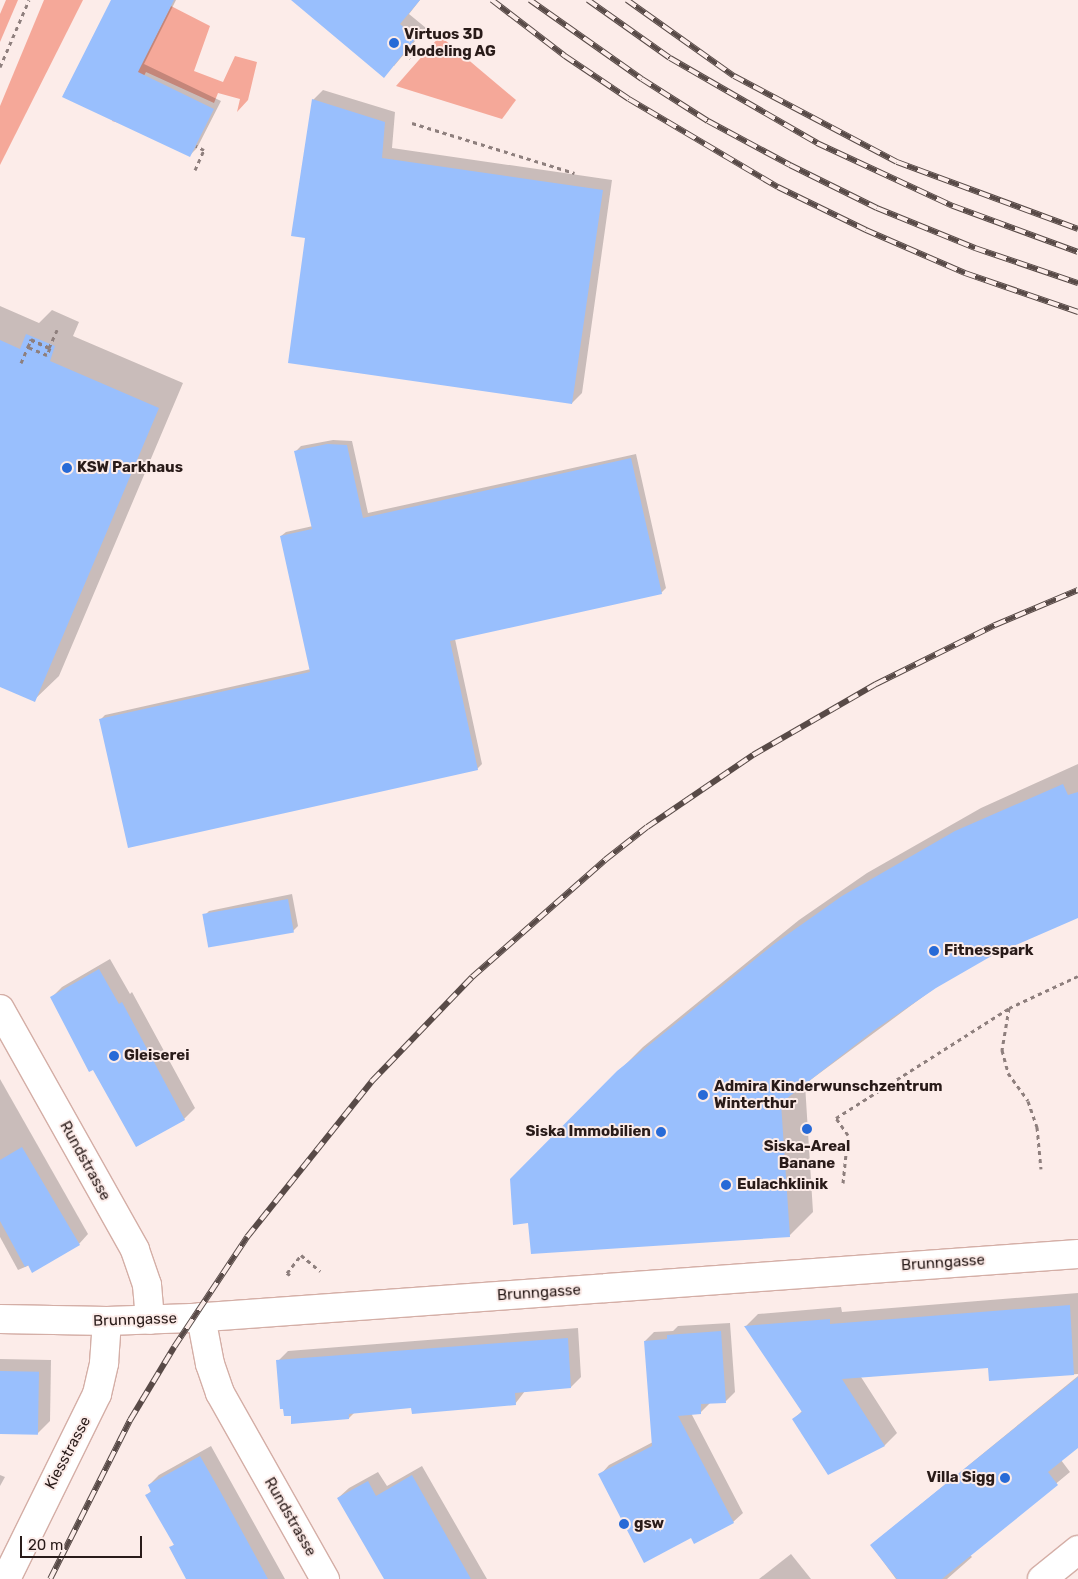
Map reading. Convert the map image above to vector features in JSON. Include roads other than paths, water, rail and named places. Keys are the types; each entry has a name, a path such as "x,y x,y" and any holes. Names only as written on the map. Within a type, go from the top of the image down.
{"street":[{"name":"Rundstrasse","path":"0,1009 135,1250 147,1285 150,1320"},
{"name":"Brunngasse","path":"0,1319 107,1321 201,1317 1078,1254"},
{"name":"Rundstrasse","path":"201,1317 220,1393 325,1579"},
{"name":"Kiesstrasse","path":"6,1579 97,1394 104,1363 107,1321"},
{"path":"1042,1579 1078,1550"}],"railway":[{"path":"492,0 565,56 629,99 778,187 866,230 965,273 1078,312"},
{"path":"530,0 642,79 708,121 790,165 877,208 975,248 1078,283"},
{"path":"588,0 670,58 817,143 953,206 1078,252"},
{"path":"627,0 734,76 897,162 1078,229"},
{"path":"50,1579 130,1420 174,1347 247,1237 372,1081 472,977 605,860 647,827 753,755 876,684 995,625 1078,590"}],"place":[{"name":"Virtuos 3D Modeling AG","path":"394,43"},
{"name":"KSW Parkhaus","path":"67,468"},
{"name":"Fitnesspark","path":"934,951"},
{"name":"Gleiserei","path":"114,1056"},
{"name":"Admira Kinderwunschzentrum Winterthur","path":"703,1095"},
{"name":"Siska-Areal Banane","path":"807,1129"},
{"name":"Siska Immobilien","path":"661,1132"},
{"name":"Eulachklinik","path":"726,1185"},
{"name":"Villa Sigg","path":"1005,1478"},
{"name":"gsw","path":"624,1524"}]}
